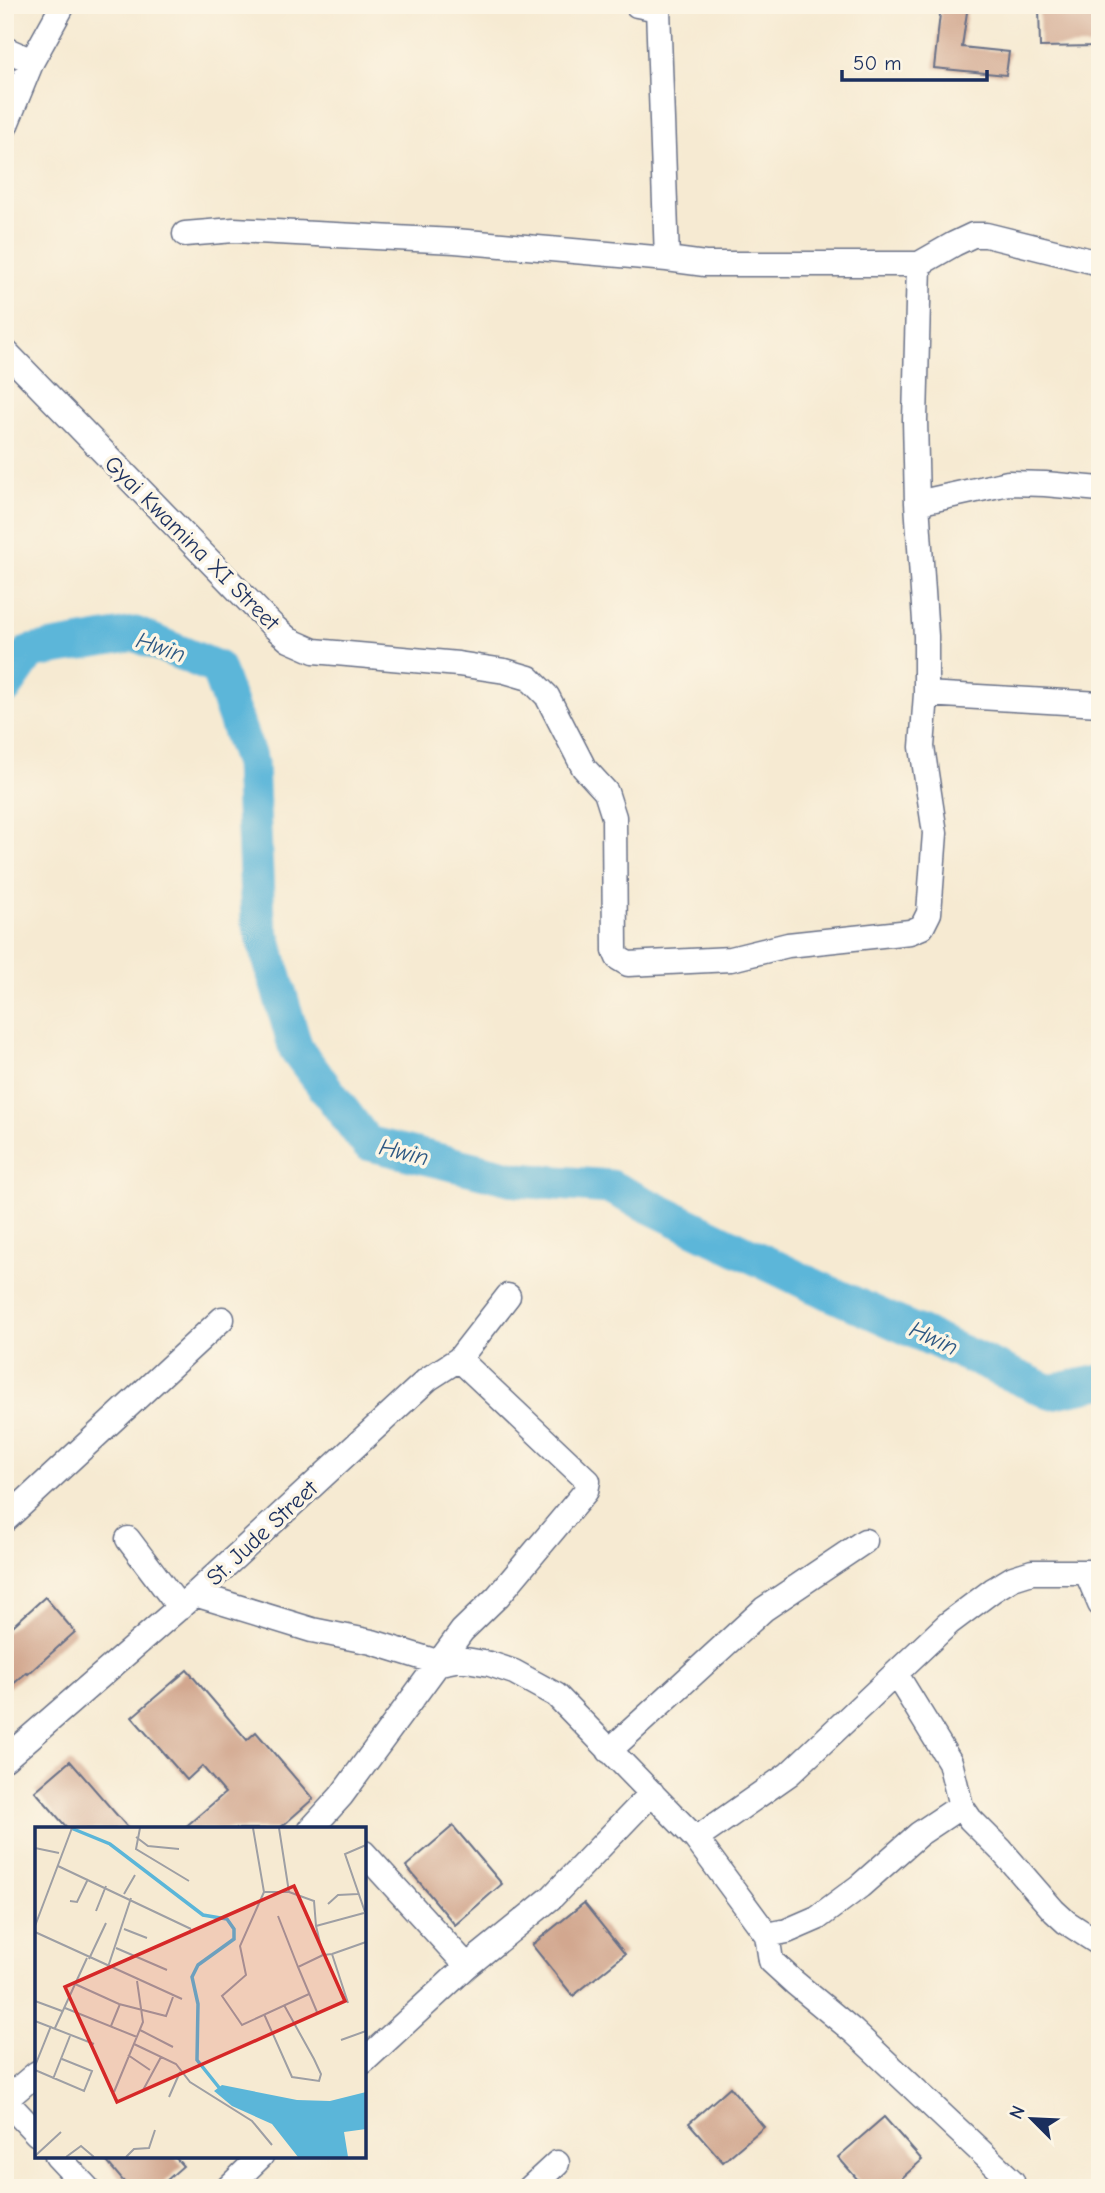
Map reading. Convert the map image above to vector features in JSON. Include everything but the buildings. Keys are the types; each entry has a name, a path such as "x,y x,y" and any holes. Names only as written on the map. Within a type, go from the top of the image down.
{"street":[{"path":"5,127 32,61 63,5"},
{"path":"651,6 667,259"},
{"path":"5,49 32,61"},
{"path":"186,234 234,230 455,241 705,264 919,264 963,239 973,235 986,235 1099,263"},
{"path":"919,264 915,420 917,503 926,636 926,694 1100,704"},
{"name":"Gyai Kwamina XI Street","path":"5,351 243,597 289,640 314,651 458,664 505,671 529,678 547,696 584,768 606,792 614,817 615,951 618,958 628,964 731,959 788,944 910,932 922,927 929,913 934,833 922,747 926,694"},
{"path":"917,503 1008,483 1100,489"},
{"name":"St. Jude Street","path":"5,1759 188,1601 428,1379 459,1359 508,1296"},
{"path":"5,1520 222,1319"},
{"path":"326,1824 462,1631 498,1596 588,1486 588,1480 459,1359"},
{"path":"128,1539 188,1601 372,1642 440,1663 460,1659 490,1664 514,1672 556,1695 696,1839 766,1935 771,1961 853,2031 1012,2181"},
{"path":"609,1751 764,1609 865,1541"},
{"path":"696,1839 789,1774 948,1623 1013,1578 1046,1571 1093,1573 1100,1604"},
{"path":"896,1674 950,1762 961,1806 970,1819 1054,1911 1081,1933 1100,1944"},
{"path":"366,2059 467,1966 552,1897 652,1793"},
{"path":"766,1935 787,1931 817,1918 860,1886 919,1834 961,1806"},
{"path":"366,1855 467,1966"},
{"path":"35,2075 5,2100 35,2132"},
{"path":"59,2158 86,2188"},
{"path":"228,2188 259,2158"},
{"path":"530,2188 557,2163"}],"waterway":[{"name":"Hwin","path":"5,688 30,652 135,634 217,668 251,763 258,920 296,1049 367,1143 518,1180 610,1187 812,1285 1050,1392 1100,1382"}]}
